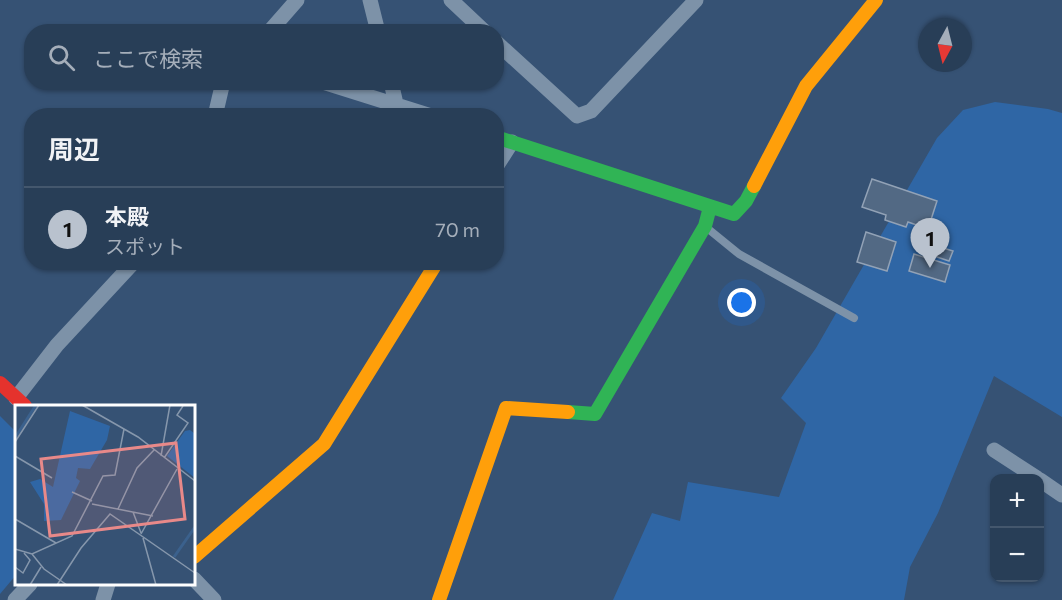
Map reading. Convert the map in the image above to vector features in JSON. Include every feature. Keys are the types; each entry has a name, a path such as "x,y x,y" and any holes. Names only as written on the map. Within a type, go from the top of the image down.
{"street":[{"path":"276,24 297,0"},
{"path":"370,0 376,24"},
{"path":"451,0 476,24"},
{"path":"504,49 578,116 591,111 696,0"},
{"path":"504,140 734,213 746,201 806,86 876,0"},
{"path":"216,108 221,90"},
{"path":"350,90 408,108"},
{"path":"393,90 396,104"},
{"path":"504,154 512,142"},
{"path":"439,600 506,408 595,414 705,226 710,207"},
{"path":"0,383 21,402 57,345 127,270"},
{"path":"195,556 324,444 432,270"},
{"path":"994,450 1030,474"},
{"path":"1044,483 1062,495"},
{"path":"195,580 214,600"},
{"path":"15,600 29,585"},
{"path":"103,600 108,585"}],"lane":[{"path":"705,226 739,254 854,318"}],"shaded area":[{"path":"995,102 1062,113 1062,417 994,376 938,513 910,567 904,600 613,600 652,513 680,521 688,482 779,497 806,423 781,398 816,348 937,138 963,110"},
{"path":"0,416 15,431 15,576 0,594"}],"building":[{"path":"872,179 937,201 928,229 908,222 906,227 885,220 886,215 862,207"},
{"path":"866,232 896,242 887,271 857,262"},
{"path":"940,247 953,251 949,261 937,257"},
{"path":"914,254 950,265 945,282 909,271"}],"traffic: fast":[{"path":"504,140 734,214 746,201 754,186"},
{"path":"568,412 595,414 705,226 710,207"}],"traffic: slow":[{"path":"754,186 806,86 876,0"},
{"path":"195,556 324,444 432,270"},
{"path":"439,600 506,408 568,412"}],"traffic: jam":[{"path":"0,383 24,405"}],"place":[{"name":"本殿","path":"930,268"}]}
